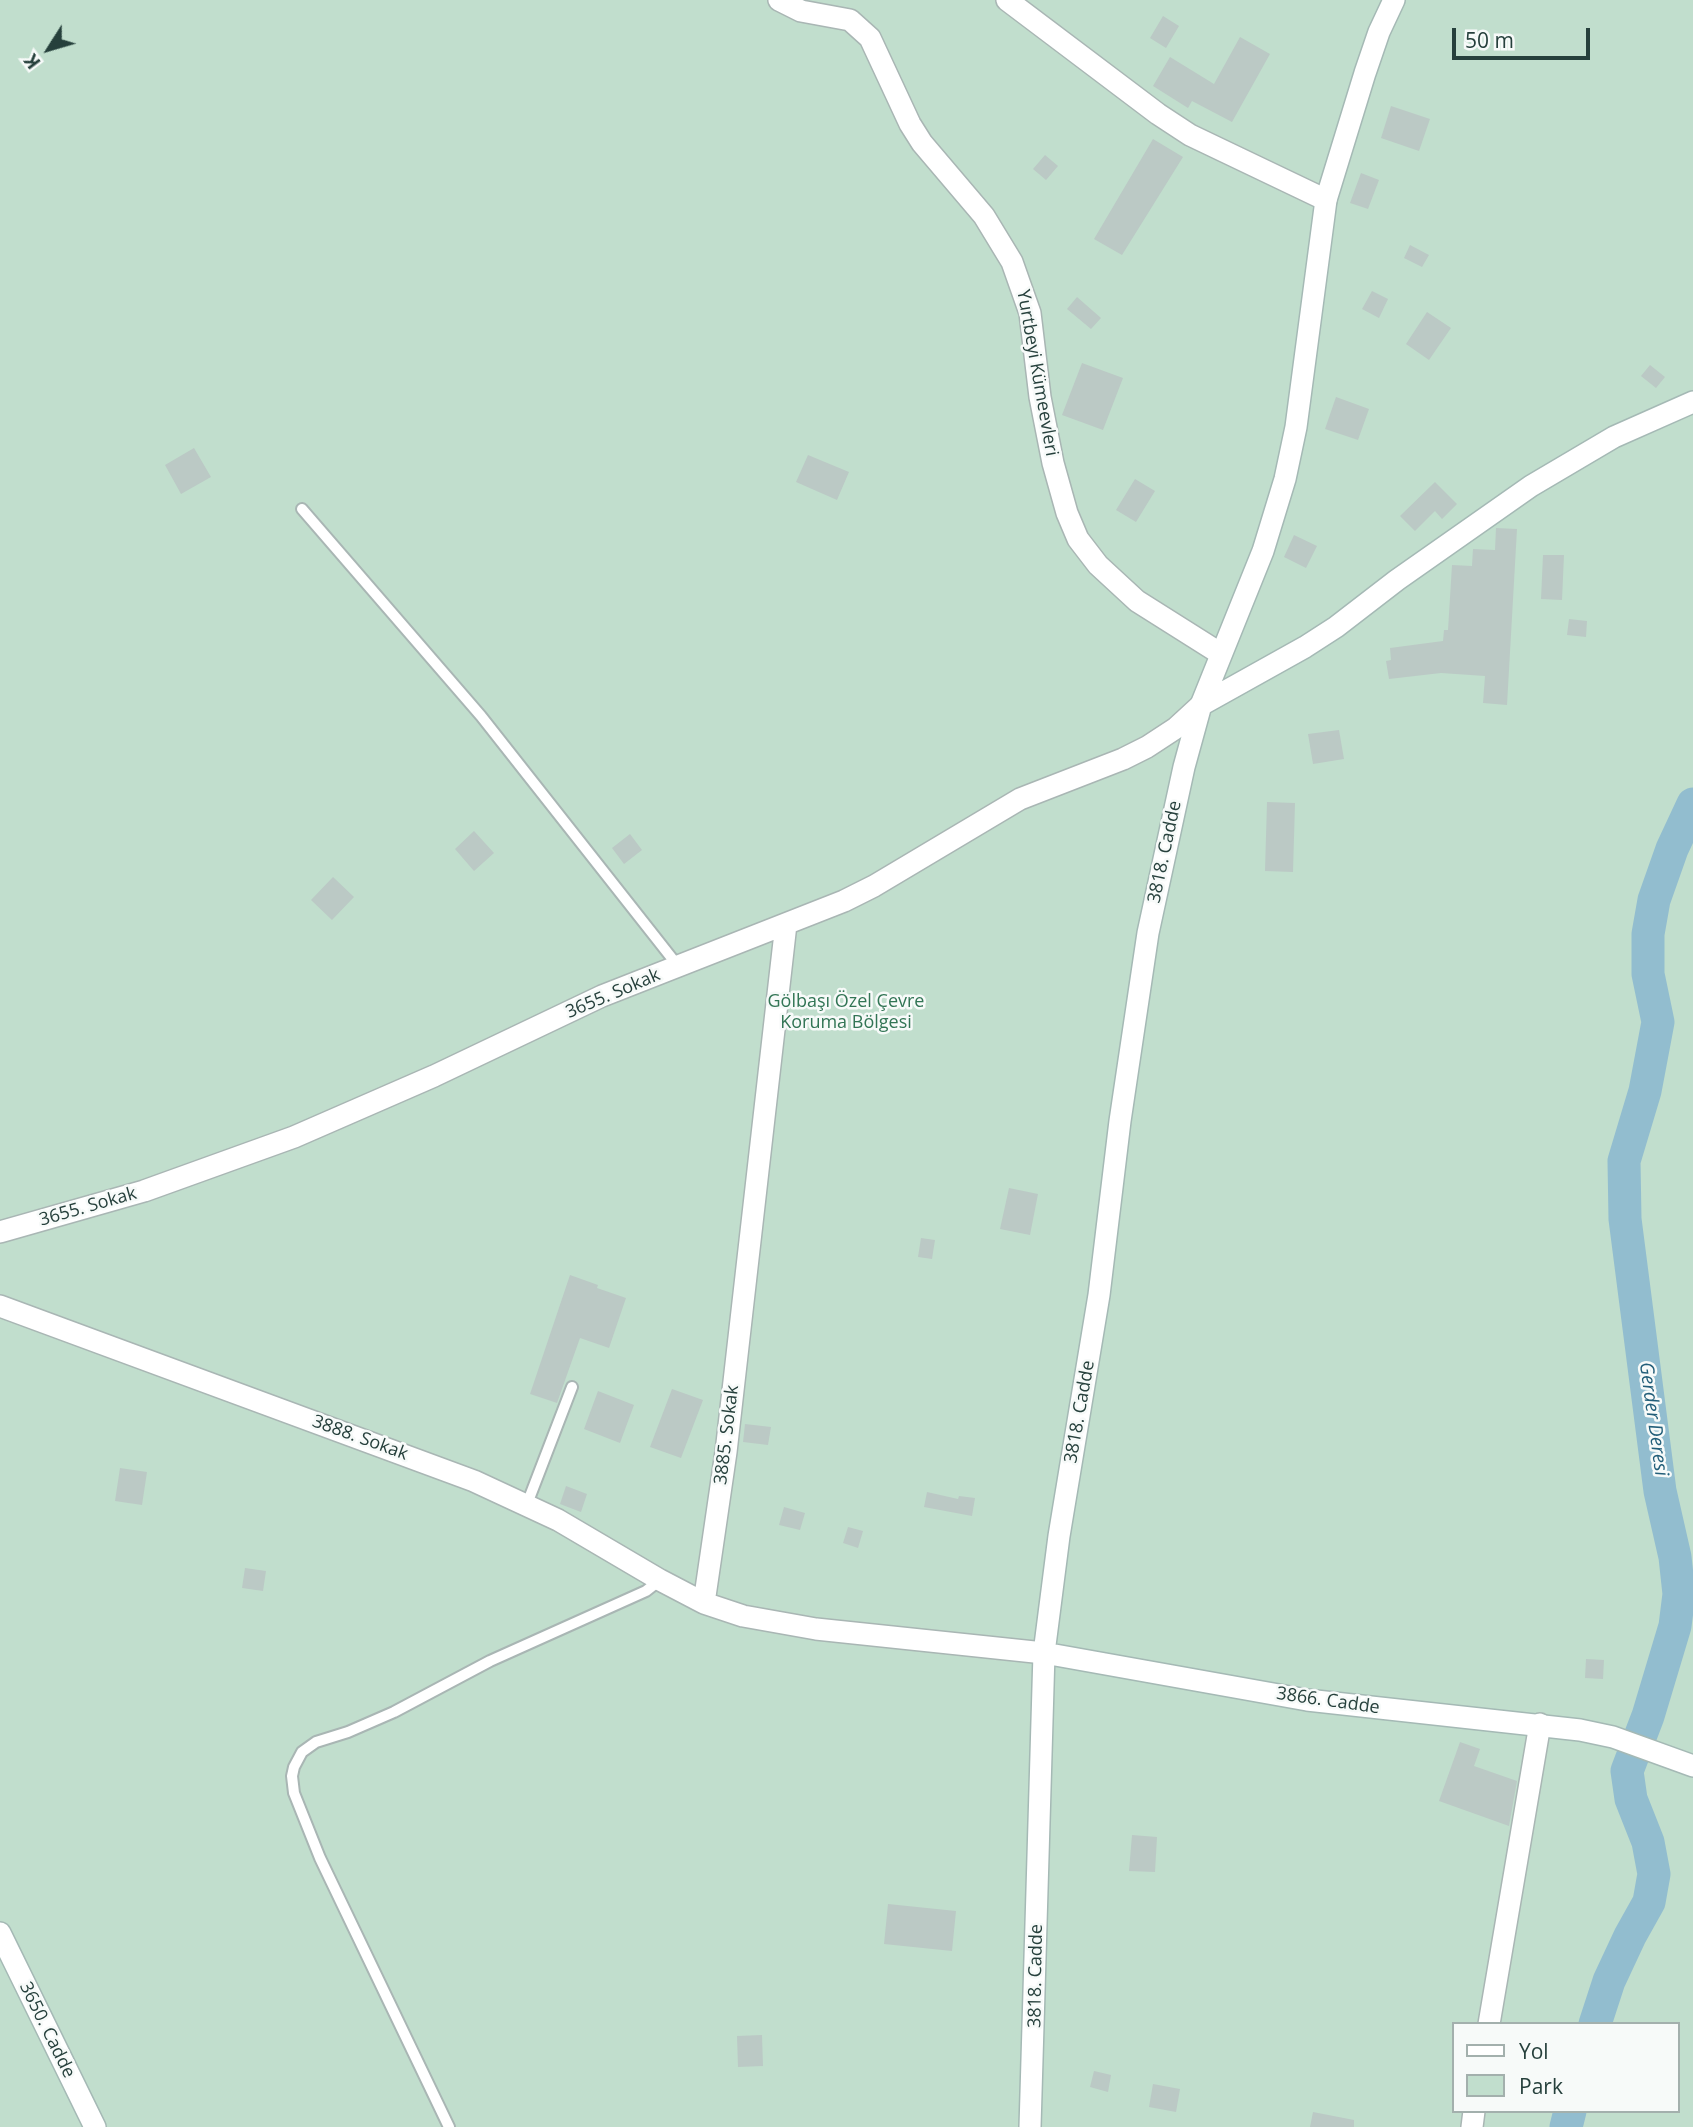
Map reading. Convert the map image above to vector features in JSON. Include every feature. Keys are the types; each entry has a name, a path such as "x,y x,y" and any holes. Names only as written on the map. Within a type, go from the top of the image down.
{"street":[{"name":"Yurtbeyi Kümeevleri","path":"779,0 801,11 850,20 870,38 910,124 922,143 985,216 1012,262 1030,313 1040,397 1053,463 1067,513 1078,539 1098,565 1127,593 1221,654"},
{"path":"1007,0 1183,131 1326,200"},
{"path":"1201,705 1262,551 1285,479 1296,427 1326,200 1365,73 1379,32 1394,0"},
{"path":"1201,705 1306,647 1465,531 1553,473 1614,436 1693,402"},
{"name":"3655. Sokak","path":"0,1233 144,1191 294,1137 456,1066 601,996 786,924 874,886 1020,799 1112,764 1147,747 1176,728 1201,705"},
{"name":"3818. Cadde","path":"1030,2127 1044,1653 1063,1508 1099,1296 1120,1121 1148,933 1184,768 1201,705"},
{"name":"3885. Sokak","path":"704,1603 726,1452 786,924"},
{"name":"3888. Sokak","path":"0,1306 428,1463 527,1504 704,1603"},
{"path":"704,1603 743,1616 816,1629 1044,1653"},
{"name":"3866. Cadde","path":"1044,1653 1307,1700 1540,1724 1613,1737 1693,1766"},
{"path":"1489,2022 1540,1724"},
{"name":"3650. Cadde","path":"0,1933 95,2127"}],"lane":[{"path":"302,509 481,716 678,966"},
{"path":"527,1504 572,1387"},
{"path":"449,2127 320,1858 294,1793 294,1768 302,1752 316,1742 348,1732 394,1712 490,1661 646,1591 660,1580"}],"green space":[{"name":"Gölbaşı Özel Çevre Koruma Bölgesi","path":"0,0 1693,0 1693,2127 0,2127"}],"building":[{"path":"1163,16 1179,26 1166,48 1150,38"},
{"path":"1240,37 1270,54 1232,122 1192,101 1188,108 1153,86 1170,57 1214,84"},
{"path":"1391,106 1430,119 1419,151 1381,138"},
{"path":"1153,139 1183,157 1122,255 1094,239"},
{"path":"1045,155 1058,166 1046,180 1033,169"},
{"path":"1361,173 1379,180 1368,209 1350,203"},
{"path":"1410,245 1429,255 1422,267 1404,258"},
{"path":"1372,291 1388,299 1379,318 1362,309"},
{"path":"1077,297 1101,318 1091,329 1067,309"},
{"path":"1427,312 1451,328 1429,360 1406,344"},
{"path":"1082,363 1123,378 1103,430 1062,415"},
{"path":"1650,365 1665,377 1656,388 1641,376"},
{"path":"1336,397 1369,409 1358,440 1325,429"},
{"path":"194,448 211,477 181,494 165,465"},
{"path":"808,455 849,472 837,500 796,482"},
{"path":"1135,479 1155,491 1136,522 1116,510"},
{"path":"1435,482 1457,504 1442,519 1435,511 1415,531 1400,516"},
{"path":"1496,528 1517,529 1507,705 1483,703 1485,676 1441,673 1389,679 1386,661 1391,660 1390,648 1443,641 1444,630 1448,630 1452,565 1472,566 1473,549 1495,550"},
{"path":"1294,535 1317,546 1306,568 1284,557"},
{"path":"1543,555 1564,555 1562,600 1541,599"},
{"path":"1569,619 1587,621 1586,637 1567,635"},
{"path":"1339,730 1344,759 1313,764 1308,734"},
{"path":"1267,802 1295,803 1293,872 1265,871"},
{"path":"474,831 494,853 474,871 455,849"},
{"path":"630,834 642,850 624,864 612,848"},
{"path":"333,877 354,897 332,920 311,900"},
{"path":"1009,1188 1038,1194 1030,1235 1000,1229"},
{"path":"921,1238 935,1240 932,1259 918,1257"},
{"path":"570,1275 626,1298 609,1348 580,1338 557,1403 530,1394"},
{"path":"672,1389 703,1400 681,1458 650,1447"},
{"path":"598,1391 634,1405 620,1443 584,1429"},
{"path":"745,1424 771,1427 768,1445 743,1442"},
{"path":"120,1468 147,1472 142,1505 115,1501"},
{"path":"566,1486 587,1494 581,1512 560,1504"},
{"path":"927,1492 958,1499 959,1496 975,1498 972,1516 924,1507"},
{"path":"784,1507 805,1513 800,1530 779,1525"},
{"path":"848,1527 863,1531 858,1548 843,1543"},
{"path":"245,1568 266,1571 263,1591 242,1588"},
{"path":"1586,1659 1604,1660 1603,1679 1585,1678"},
{"path":"1460,1742 1480,1749 1474,1766 1517,1781 1509,1826 1439,1801"},
{"path":"1132,1835 1157,1837 1155,1872 1129,1871"},
{"path":"888,1904 956,1911 952,1951 884,1944"},
{"path":"762,2035 763,2066 738,2067 737,2036"},
{"path":"1094,2071 1111,2075 1108,2092 1090,2087"},
{"path":"1153,2084 1180,2089 1176,2112 1149,2107"},
{"path":"1313,2112 1354,2120 1354,2127 1310,2127"}],"waterway":[{"name":"Gerder Deresi","path":"1596,2022 1609,1981 1649,1902 1654,1874 1648,1842 1631,1799 1627,1771 1648,1716 1675,1626 1679,1594 1675,1557 1660,1491 1625,1219 1624,1161 1645,1091 1658,1022 1648,974 1648,934 1654,900 1672,849 1693,804"},
{"name":"Gerder Deresi","path":"1566,2127 1570,2113"}]}
